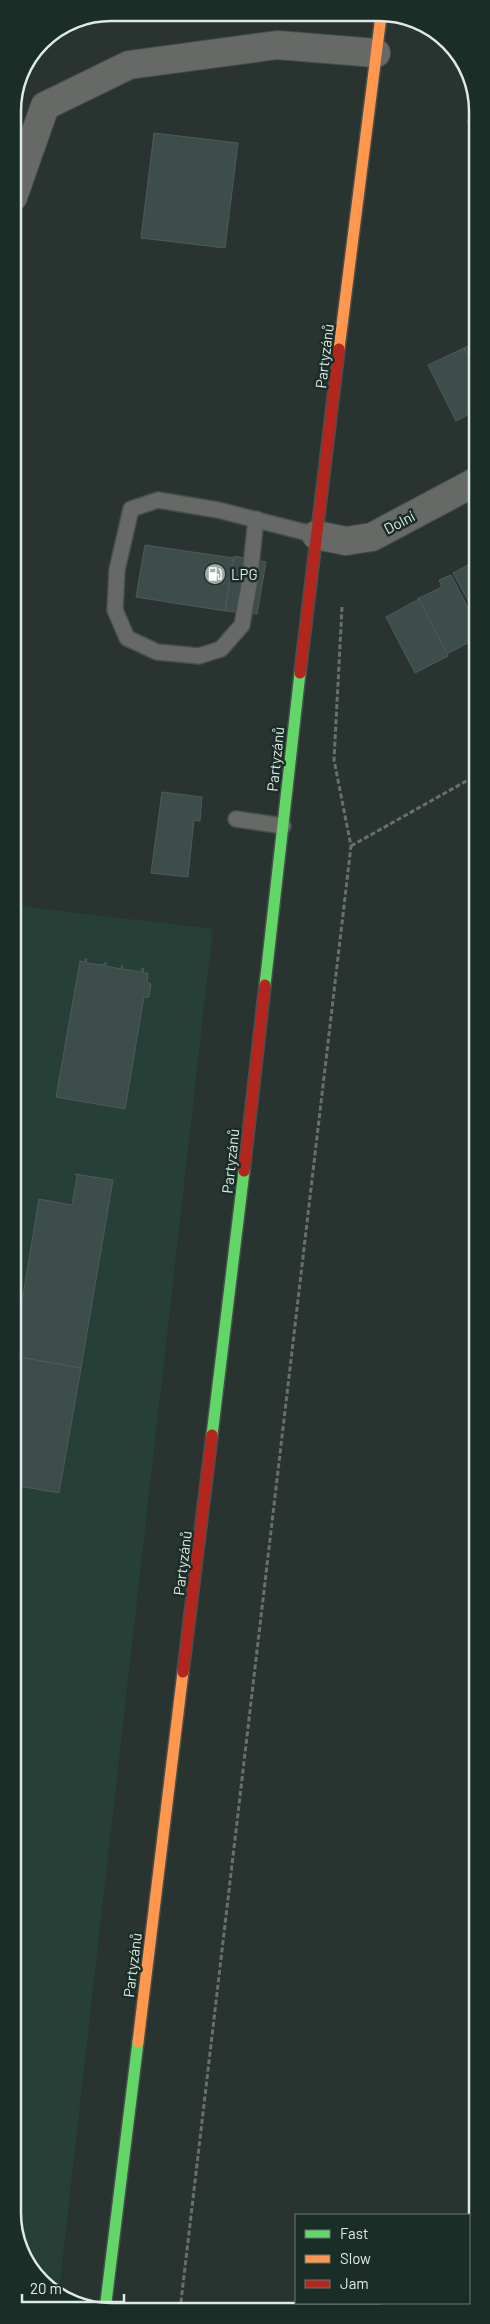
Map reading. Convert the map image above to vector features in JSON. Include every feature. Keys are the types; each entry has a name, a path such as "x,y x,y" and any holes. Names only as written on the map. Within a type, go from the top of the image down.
{"street":[{"name":"Partyzánů","path":"106,2303 236,1242 316,535 380,21"},
{"path":"21,174 45,106 129,65 277,45 376,53"},
{"name":"Dolní","path":"316,535 346,541 372,537 469,485"}],"lane":[{"path":"256,520 249,585 242,625 221,649 199,656 157,652 127,638 115,610 117,570 131,509 158,500 218,510 316,535"},
{"path":"236,819 283,826"}],"path":[{"path":"181,2303 351,846 334,760 342,600"},
{"path":"351,846 469,780"}],"shaded area":[{"path":"21,906 213,929 60,2286 43,2272 30,2253 24,2236 21,2213"}],"building":[{"path":"154,133 238,143 225,248 141,238"},
{"path":"469,346 469,357 464,348"},
{"path":"464,348 469,357 469,414 456,421 428,365"},
{"path":"145,545 233,558 225,611 136,597"},
{"path":"234,556 266,562 257,614 225,611"},
{"path":"468,565 469,602 453,573"},
{"path":"451,575 469,610 469,642 447,654 419,599 417,599 442,587 439,580"},
{"path":"419,599 448,656 415,673 386,617"},
{"path":"162,792 202,797 200,821 194,820 188,877 151,873"},
{"path":"85,959 87,959 86,963 103,965 106,962 105,966 121,969 122,965 123,969 141,972 142,968 144,969 143,973 148,973 147,982 151,984 149,997 144,997 125,1109 56,1097 80,961 85,962"},
{"path":"75,1174 113,1180 81,1368 21,1357 21,1308 39,1199 72,1205 77,1176"},
{"path":"21,1357 81,1368 59,1493 21,1486"}],"traffic: fast":[{"path":"265,985 300,673"},
{"path":"212,1435 244,1171"},
{"path":"106,2303 138,2042"}],"traffic: slow":[{"path":"339,349 380,21"},
{"path":"138,2042 183,1672"}],"traffic: jam":[{"path":"300,673 339,349"},
{"path":"244,1171 265,985"},
{"path":"183,1672 212,1435"}],"place":[{"name":"LPG","path":"215,574"}]}
